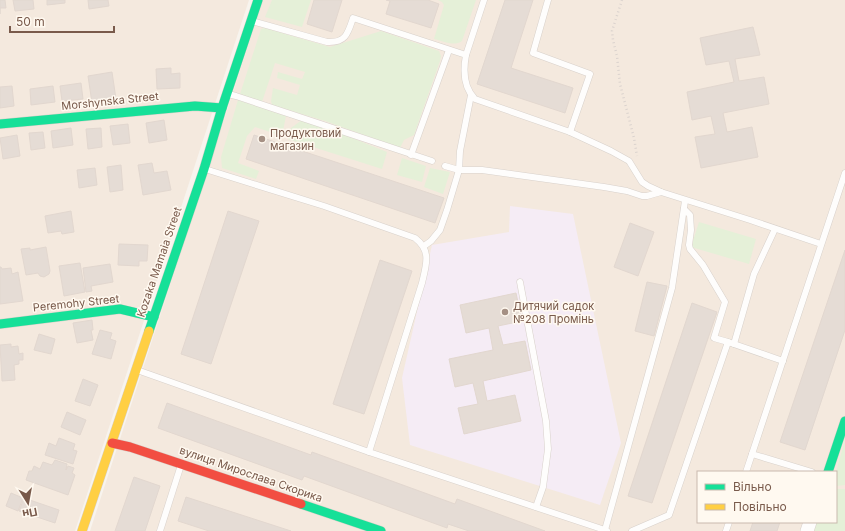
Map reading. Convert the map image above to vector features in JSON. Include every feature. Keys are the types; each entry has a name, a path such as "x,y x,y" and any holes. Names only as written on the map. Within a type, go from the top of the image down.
{"street":[{"name":"Kozaka Mamaia Street","path":"82,531 204,169 222,108 258,0"},
{"name":"Morshynska Street","path":"0,124 195,106 222,108"},
{"name":"Peremohy Street","path":"0,324 120,309 154,317"},
{"path":"828,471 845,420"},
{"name":"вулиця Мирослава Скорика","path":"112,443 130,447 182,464 364,528 381,531"}],"lane":[{"path":"424,246 431,241 440,230 459,170 460,151 471,95 464,78 466,55 484,0"},
{"path":"548,0 533,53 590,74 570,132"},
{"path":"251,20 327,42 334,42 345,37 353,18 466,55"},
{"path":"411,155 449,50"},
{"path":"227,94 432,162"},
{"path":"471,95 479,100 570,132 611,151 629,161 642,182 661,192 820,244"},
{"path":"445,166 459,170 482,170 546,178 616,189 642,196 661,192"},
{"path":"204,169 324,206 415,238 424,246 427,263 422,282 369,452"},
{"path":"746,471 784,361 820,244 845,173"},
{"path":"136,369 369,452 606,531 672,288 685,201"},
{"path":"684,209 690,215 690,249 703,265 725,302 714,338 784,361"},
{"path":"632,531 669,515 731,343 754,274 775,229"},
{"path":"520,282 546,421 548,449 543,487 536,507"},
{"path":"752,454 809,471"},
{"path":"160,531 182,464"}],"path":[{"path":"622,0 612,31 617,56 620,84 634,138 638,162"}],"shaded area":[{"path":"0,0 249,0 75,531 0,531"},
{"path":"263,0 845,0 845,531 90,531"},
{"name":"Дитячий садок №208 Промінь","path":"510,206 573,214 621,443 600,505 410,445 402,378 432,245 509,232"}],"green space":[{"path":"272,0 311,0 302,27 265,17"},
{"path":"438,0 476,0 462,41 459,43 448,43 434,39 444,5"},
{"path":"265,28 330,47 381,31 439,51 441,56 440,61 414,135 404,140 400,148 325,121 272,105 271,101 273,88 297,95 300,85 277,78 278,72 302,79 305,72 275,63 262,102 240,94 261,29"},
{"path":"238,100 286,116 282,136 255,127 247,136 238,163 259,171 256,179 222,168 221,157"},
{"path":"302,120 340,133 387,152 382,169 288,139 291,128"},
{"path":"402,158 426,166 422,182 397,175"},
{"path":"430,168 450,172 443,194 424,187"},
{"path":"699,222 756,239 749,264 691,247"},
{"path":"845,440 845,485 837,486 836,471"},
{"path":"837,489 845,489 845,531 814,531 817,523 837,523"}],"building":[{"path":"0,0 5,0 6,8 0,8"},
{"path":"13,0 33,0 34,9 15,11"},
{"path":"47,0 65,0 65,3 47,5"},
{"path":"88,0 108,0 109,6 89,9"},
{"path":"314,0 342,0 332,32 307,24"},
{"path":"386,0 428,0 439,4 431,28 386,14 390,1"},
{"path":"505,0 533,0 511,68 573,88 565,113 477,84"},
{"path":"753,27 760,55 735,59 739,81 764,77 769,104 723,113 727,132 752,127 758,157 701,168 695,137 715,134 711,116 692,120 687,92 734,82 729,61 706,65 700,38"},
{"path":"171,68 171,74 180,73 180,88 157,89 156,69"},
{"path":"112,72 116,99 92,103 88,76"},
{"path":"81,83 83,99 62,101 60,86"},
{"path":"12,86 14,106 0,108 0,87"},
{"path":"53,86 55,102 31,105 30,89"},
{"path":"164,120 167,140 149,143 146,123"},
{"path":"128,124 130,143 113,145 110,126"},
{"path":"71,128 73,145 53,148 51,131"},
{"path":"101,128 102,147 88,149 86,129"},
{"path":"43,132 45,148 31,150 29,133"},
{"path":"17,135 20,156 3,159 0,138"},
{"path":"254,135 444,198 435,223 246,159"},
{"path":"152,163 154,173 167,171 171,190 143,195 138,165"},
{"path":"121,165 123,190 110,192 107,167"},
{"path":"95,168 97,185 79,188 77,170"},
{"path":"71,211 74,232 62,234 61,231 48,233 45,216"},
{"path":"228,211 259,221 211,364 181,354"},
{"path":"630,223 654,232 638,276 614,267"},
{"path":"119,244 148,245 147,261 139,261 139,266 118,265"},
{"path":"46,247 50,271 49,274 44,277 40,276 38,273 26,275 21,249 30,248 30,250"},
{"path":"845,250 845,330 805,450 780,442"},
{"path":"380,260 412,271 364,414 333,404"},
{"path":"80,263 85,292 64,296 59,266"},
{"path":"110,264 113,282 91,286 92,291 86,292 83,268"},
{"path":"0,267 2,269 11,268 12,274 18,272 23,301 0,304"},
{"path":"647,282 667,286 654,336 635,331"},
{"path":"516,293 522,321 498,326 503,345 525,341 531,370 483,381 487,401 515,395 521,421 464,434 458,408 478,404 473,383 455,387 449,359 493,350 489,328 466,333 460,305"},
{"path":"692,303 717,312 652,503 628,496"},
{"path":"92,320 93,330 91,330 93,340 77,343 73,323"},
{"path":"100,330 112,333 110,339 116,341 111,359 92,354"},
{"path":"39,334 55,339 51,354 34,350"},
{"path":"11,344 11,347 18,346 19,354 23,353 23,360 19,360 19,364 14,365 15,380 2,381 0,345"},
{"path":"83,379 98,385 90,406 75,401"},
{"path":"167,403 311,455 312,452 455,504 457,499 545,531 469,531 448,524 447,528 304,476 302,480 158,428"},
{"path":"67,412 86,420 80,435 61,427"},
{"path":"59,438 75,444 73,450 77,451 73,464 45,455 49,443 56,446"},
{"path":"55,460 67,464 66,470 68,466 74,468 72,473 75,475 68,495 26,480 29,471 32,471 34,466 40,469 43,462 52,465"},
{"path":"134,477 160,486 145,531 115,531"},
{"path":"11,493 23,498 18,511 6,506"},
{"path":"186,497 291,531 209,531 178,521"},
{"path":"24,498 59,510 55,523 19,511"},
{"path":"753,523 780,523 777,531 750,531"}],"traffic: fast":[{"path":"149,331 204,169 222,108 258,0"},
{"path":"0,124 195,106 222,108"},
{"path":"0,324 120,309 154,317"},
{"path":"828,471 845,421"},
{"path":"301,504 381,531"}],"traffic: slow":[{"path":"82,531 149,331"}],"traffic: jam":[{"path":"112,443 130,447 301,504"}],"place":[{"name":"Продуктовий магазин","path":"262,139"},
{"name":"Дитячий садок №208 Промінь","path":"505,312"}]}
